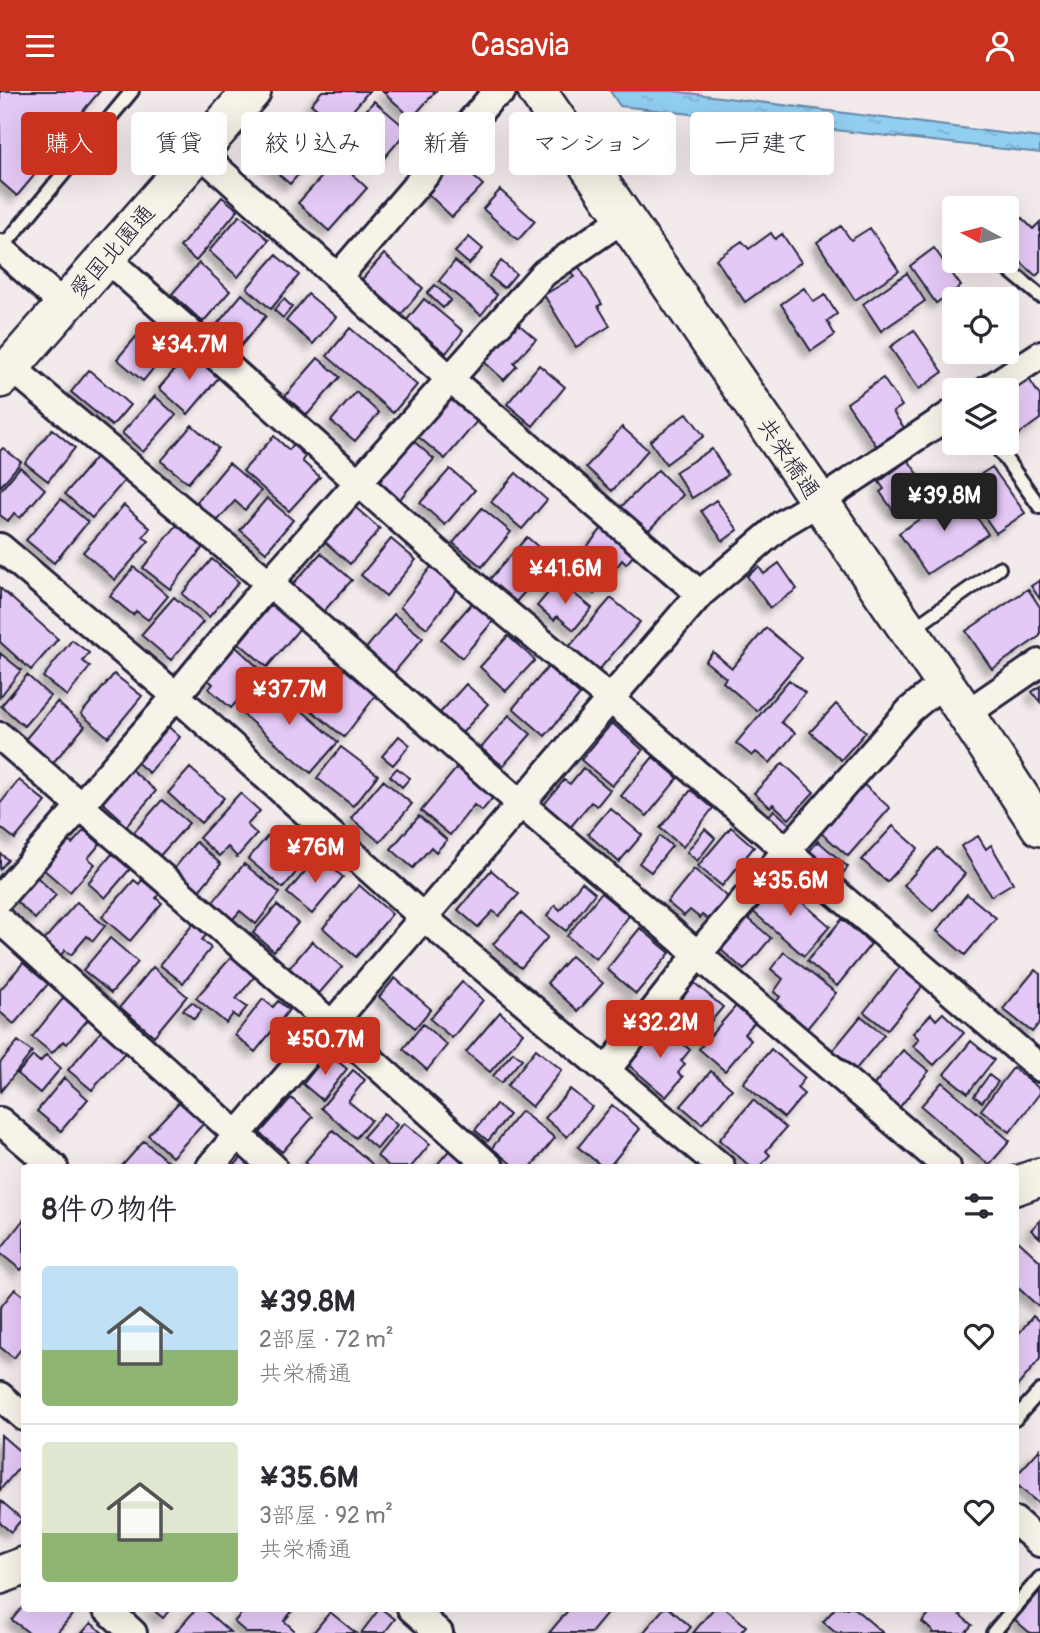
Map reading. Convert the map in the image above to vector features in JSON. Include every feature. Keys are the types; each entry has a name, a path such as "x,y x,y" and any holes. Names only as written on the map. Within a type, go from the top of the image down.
{"street":[{"name":"愛国北園通","path":"227,120 252,91"},
{"path":"337,278 492,97 502,91"},
{"name":"共栄橋通","path":"537,91 1040,827"},
{"name":"愛国北園通","path":"6,373 179,175"},
{"path":"224,175 450,379 700,594"},
{"path":"0,898 176,696 269,583 544,273 624,218"},
{"path":"0,249 65,306"},
{"path":"106,258 486,596 609,698 1040,1068"},
{"path":"1005,378 1040,355"},
{"path":"6,373 269,583 520,803 943,1164"},
{"path":"213,1164 700,594 782,524 942,420"},
{"path":"0,547 176,696 423,917 717,1164"},
{"path":"965,714 1040,663"},
{"path":"606,1071 698,954 787,850 909,710 944,683"},
{"path":"0,736 331,1024 487,1164"},
{"path":"0,920 270,1164"},
{"path":"0,1121 50,1164"},
{"path":"1019,1185 1040,1177"},
{"path":"0,1396 21,1414"},
{"path":"1019,1525 1040,1543"},
{"path":"0,1575 21,1567"},
{"path":"110,1612 133,1633"},
{"path":"415,1612 439,1633"}],"lane":[{"path":"0,249 132,91"},
{"path":"1012,273 1040,296"},
{"path":"1003,455 1040,507"},
{"path":"909,632 999,568"},
{"path":"1019,1415 1040,1391"},
{"path":"1019,1603 1040,1578"},
{"path":"993,1633 1011,1612"}],"water":[{"path":"610,91 673,91 1040,138 1040,153 834,130 834,112 690,114 620,106"}],"building":[{"path":"0,91 100,91 82,112 21,112 21,175 34,175 17,196 0,181"},
{"path":"322,91 369,91 352,112 321,112 311,104"},
{"path":"382,91 436,91 417,112 405,112"},
{"path":"374,101 399,122 399,141 385,157 385,112 365,112"},
{"path":"280,175 298,175 290,184"},
{"path":"323,175 353,175 367,188 329,231 298,203"},
{"path":"436,175 474,175 483,185 452,217 423,189"},
{"path":"500,190 535,221 518,240 483,209"},
{"path":"222,197 238,210 196,261 180,247"},
{"path":"240,215 269,240 238,277 209,251"},
{"path":"1022,218 1033,229 1040,222 1040,272 1036,276 1019,260 1019,221"},
{"path":"841,226 851,240 870,228 899,271 855,300 817,242"},
{"path":"771,233 775,239 782,234 801,262 745,302 716,259 742,241 749,249"},
{"path":"469,237 483,249 469,264 455,252"},
{"path":"934,248 942,259 942,273 952,273 961,286 942,287 942,299 936,303 910,266"},
{"path":"384,254 423,288 399,317 359,283"},
{"path":"276,255 299,275 271,309 247,288"},
{"path":"455,261 497,295 481,315 439,281"},
{"path":"501,261 516,274 504,288 489,276"},
{"path":"199,263 230,291 203,322 172,294"},
{"path":"579,267 602,304 598,306 610,326 576,347 544,295 574,277 571,272"},
{"path":"907,273 925,301 881,331 863,304"},
{"path":"435,285 451,300 443,308 427,293"},
{"path":"804,288 814,302 825,295 837,314 827,321 835,335 811,351 781,304"},
{"path":"242,294 266,316 234,354 210,333"},
{"path":"308,294 336,317 313,344 286,321"},
{"path":"284,299 292,307 283,318 274,310"},
{"path":"424,299 463,331 446,353 406,321"},
{"path":"515,321 536,339 514,363 517,366 504,380 481,359"},
{"path":"156,324 172,336 153,359 158,363 143,381 117,359 142,330 148,335"},
{"path":"350,328 417,385 393,413 327,356"},
{"path":"914,330 943,372 919,389 890,347"},
{"path":"191,351 220,376 188,414 159,388"},
{"path":"318,358 340,377 307,415 285,396"},
{"path":"539,365 565,387 533,426 507,404"},
{"path":"89,370 130,405 112,426 71,392"},
{"path":"883,378 902,406 893,412 905,429 878,448 847,403"},
{"path":"1029,379 1040,396 1040,419 1019,434 1019,386"},
{"path":"356,392 379,413 355,441 331,421"},
{"path":"447,395 478,420 445,459 415,434"},
{"path":"155,396 176,415 143,452 122,433"},
{"path":"687,413 704,436 666,464 650,441"},
{"path":"192,425 218,448 188,483 161,461"},
{"path":"622,427 648,450 612,491 586,467"},
{"path":"52,429 75,448 48,481 25,463"},
{"path":"274,436 289,450 293,445 305,456 302,461 320,477 289,511 243,471"},
{"path":"410,438 434,459 399,500 379,483 382,479 378,476"},
{"path":"3,448 21,462 0,487 0,451"},
{"path":"712,449 728,475 692,498 675,472"},
{"path":"97,456 125,480 92,518 65,494"},
{"path":"908,460 928,488 895,513 880,492 884,489 879,482"},
{"path":"229,463 261,491 245,510 235,501 217,521 196,503"},
{"path":"20,467 45,489 20,518 14,513 8,521 0,515 0,491"},
{"path":"992,467 1025,513 996,533 963,486"},
{"path":"450,469 475,490 445,525 420,503"},
{"path":"658,470 683,495 645,534 620,508"},
{"path":"516,473 547,500 522,529 491,502"},
{"path":"960,492 988,534 927,574 899,533"},
{"path":"267,498 293,520 266,552 240,530"},
{"path":"61,499 88,522 54,563 26,540"},
{"path":"716,500 738,530 723,541 701,511"},
{"path":"124,505 150,528 143,537 149,541 115,580 83,552"},
{"path":"354,506 380,529 350,564 324,541"},
{"path":"482,508 511,532 482,567 453,543"},
{"path":"177,525 204,546 170,589 143,568"},
{"path":"603,527 635,554 626,564 622,560 594,594 567,571"},
{"path":"527,537 553,560 515,603 489,580"},
{"path":"391,539 416,560 386,596 361,575"},
{"path":"321,553 352,580 323,612 292,585"},
{"path":"212,559 239,582 209,617 182,594"},
{"path":"434,563 459,587 427,628 400,607"},
{"path":"779,563 797,589 770,608 747,576 759,567 764,574"},
{"path":"134,567 168,596 148,620 136,611 133,615 110,596"},
{"path":"1040,580 1040,599 1031,586"},
{"path":"558,581 592,608 574,630 557,616 554,620 537,606"},
{"path":"0,588 58,639 31,670 0,642"},
{"path":"1028,589 1040,607 1040,636 992,669 966,631"},
{"path":"174,597 203,622 171,660 141,635"},
{"path":"611,598 640,622 598,671 569,647"},
{"path":"473,602 494,620 462,658 441,639"},
{"path":"272,604 300,628 267,667 239,643"},
{"path":"394,614 423,638 392,675 364,651"},
{"path":"766,628 802,658 757,711 723,682 726,678 705,661 713,652 732,668"},
{"path":"508,636 535,660 506,691 480,667"},
{"path":"72,640 89,653 83,661 90,667 67,696 43,677"},
{"path":"236,647 263,672 231,708 209,689 213,684 207,679"},
{"path":"0,653 21,670 0,697"},
{"path":"548,667 580,695 545,736 513,708"},
{"path":"345,668 377,694 344,737 311,710"},
{"path":"114,674 142,696 108,737 81,714"},
{"path":"27,675 50,696 24,726 1,706"},
{"path":"789,680 805,693 781,722 795,733 770,763 756,752 752,756 736,743"},
{"path":"268,681 338,742 311,773 240,712"},
{"path":"310,683 319,692 310,702 300,693"},
{"path":"466,684 488,704 462,733 440,713"},
{"path":"1040,686 1040,702 1032,692"},
{"path":"57,702 85,726 50,766 23,742"},
{"path":"836,704 866,732 841,760 810,732"},
{"path":"509,715 531,734 503,766 481,748"},
{"path":"164,723 180,737 149,773 133,759"},
{"path":"612,723 643,750 612,786 581,760"},
{"path":"399,736 410,745 393,765 382,756"},
{"path":"341,747 378,775 353,806 317,778"},
{"path":"653,757 678,778 647,816 621,796"},
{"path":"783,763 814,792 789,819 773,804 770,807 754,793"},
{"path":"460,764 496,794 482,811 474,805 450,835 421,811"},
{"path":"127,766 156,791 124,829 116,822 120,818 99,799"},
{"path":"190,768 224,798 201,823 168,793"},
{"path":"397,768 410,778 402,787 390,776"},
{"path":"583,768 610,790 597,806 591,802 569,829 542,807 564,780 570,784"},
{"path":"19,780 46,802 15,839 0,827 0,804"},
{"path":"383,780 412,804 380,842 351,818"},
{"path":"862,783 890,808 848,856 820,832"},
{"path":"691,790 713,808 683,847 660,828"},
{"path":"240,793 260,811 247,825 257,834 237,857 228,847 219,856 199,838"},
{"path":"162,800 189,823 156,860 130,837"},
{"path":"610,808 642,835 619,862 588,834"},
{"path":"774,810 792,826 786,833 768,817"},
{"path":"419,816 447,840 436,852 431,847 413,868 391,849"},
{"path":"893,826 918,848 887,882 862,860"},
{"path":"731,827 754,847 722,886 698,866"},
{"path":"705,829 715,838 697,861 687,852"},
{"path":"84,830 100,844 88,858 95,864 70,892 43,869 68,841 72,844"},
{"path":"272,831 281,838 287,831 305,847 292,863 299,869 283,888 248,859"},
{"path":"660,836 672,846 651,872 639,863"},
{"path":"978,836 986,849 991,845 1013,883 991,896 961,846"},
{"path":"818,841 848,867 838,879 808,853"},
{"path":"196,842 221,864 198,892 173,870"},
{"path":"937,848 965,874 933,911 904,885"},
{"path":"0,853 8,860 0,869"},
{"path":"112,854 130,869 105,898 88,883"},
{"path":"318,856 343,877 312,914 287,893"},
{"path":"244,864 280,893 256,924 240,911 232,920 212,903"},
{"path":"694,869 728,897 709,920 702,915 700,918 690,910 684,916 667,902"},
{"path":"491,870 519,894 499,916 493,911 478,927 458,910"},
{"path":"36,876 56,895 35,919 15,900"},
{"path":"775,879 830,926 804,956 750,909"},
{"path":"134,880 139,884 142,880 159,894 156,898 162,903 130,941 102,917"},
{"path":"582,882 595,893 566,931 547,916 555,905 560,910"},
{"path":"359,885 392,914 356,957 323,928"},
{"path":"601,893 629,916 596,959 567,936"},
{"path":"967,894 996,918 965,955 937,931"},
{"path":"77,902 105,926 93,941 87,936 71,955 65,950 61,955 44,940"},
{"path":"277,905 298,923 274,951 253,933"},
{"path":"521,913 548,937 521,968 493,944"},
{"path":"748,918 771,938 744,970 720,949"},
{"path":"842,919 871,944 837,986 807,961"},
{"path":"193,924 206,935 202,940 211,948 183,983 160,965"},
{"path":"640,928 670,953 636,994 607,969"},
{"path":"110,938 138,962 111,993 83,970"},
{"path":"312,941 342,967 315,998 286,972"},
{"path":"784,952 836,993 805,1031 773,1006 780,997 774,992 783,979 771,969"},
{"path":"233,955 256,975 236,999 247,1007 238,1018 233,1014 226,1023 196,998"},
{"path":"571,956 603,983 578,1011 547,983"},
{"path":"23,963 48,984 14,1024 0,1012 0,990"},
{"path":"153,967 187,996 154,1036 120,1007"},
{"path":"900,967 923,986 887,1030 864,1012"},
{"path":"1035,970 1040,974 1040,1022 1032,1032 1003,1009"},
{"path":"395,978 431,1009 415,1028 379,997"},
{"path":"691,980 723,1007 693,1043 660,1015"},
{"path":"462,982 483,1000 452,1038 430,1019"},
{"path":"65,996 90,1017 67,1044 63,1041 52,1053 32,1037"},
{"path":"263,999 273,1007 278,1001 289,1010 255,1052 235,1035"},
{"path":"192,1002 202,1010 194,1019 183,1010"},
{"path":"736,1006 755,1022 744,1034 751,1040 725,1071 699,1049"},
{"path":"500,1012 523,1033 490,1072 466,1052"},
{"path":"943,1013 964,1033 934,1065 913,1046 919,1039 913,1033 931,1014 936,1020"},
{"path":"861,1016 884,1035 856,1069 833,1050"},
{"path":"658,1023 690,1050 681,1061 685,1064 678,1073 683,1077 666,1097 625,1062"},
{"path":"423,1024 447,1045 427,1070 403,1049"},
{"path":"104,1028 128,1049 92,1090 68,1070"},
{"path":"18,1041 32,1052 1,1091 0,1063"},
{"path":"971,1041 994,1060 968,1093 944,1074"},
{"path":"536,1049 562,1070 532,1107 507,1086"},
{"path":"771,1049 805,1078 797,1088 804,1094 784,1118 743,1083"},
{"path":"903,1050 929,1071 899,1108 873,1086"},
{"path":"513,1052 522,1059 501,1083 493,1076"},
{"path":"328,1053 347,1069 322,1100 303,1084"},
{"path":"46,1055 61,1068 40,1093 17,1074 33,1056 40,1062"},
{"path":"1013,1068 1040,1089 1040,1093 1010,1132 981,1110"},
{"path":"353,1070 365,1080 348,1101 371,1120 356,1138 321,1108"},
{"path":"711,1071 732,1089 702,1124 681,1106"},
{"path":"989,1075 998,1082 982,1102 974,1096"},
{"path":"64,1078 88,1099 61,1131 37,1111"},
{"path":"942,1082 1010,1141 988,1164 921,1106"},
{"path":"570,1089 592,1107 567,1137 545,1118"},
{"path":"184,1097 208,1119 172,1157 148,1135"},
{"path":"291,1098 313,1117 282,1152 260,1133"},
{"path":"753,1100 786,1128 766,1151 770,1155 762,1164 747,1164 719,1140"},
{"path":"496,1104 509,1115 488,1141 475,1130"},
{"path":"612,1105 640,1129 611,1164 599,1164 578,1147"},
{"path":"521,1111 555,1138 533,1164 511,1164 492,1148"},
{"path":"384,1113 397,1125 377,1149 363,1137"},
{"path":"404,1123 430,1144 413,1164 386,1164 377,1156"},
{"path":"333,1130 372,1164 307,1164 305,1162"},
{"path":"144,1141 168,1162 166,1164 124,1164"},
{"path":"452,1147 468,1161 466,1164 438,1164"},
{"path":"243,1156 252,1164 236,1164"},
{"path":"1040,1220 1040,1238 1031,1230"},
{"path":"21,1223 21,1270 0,1253"},
{"path":"1019,1242 1040,1261 1040,1308 1019,1289"},
{"path":"15,1289 21,1294 21,1349 14,1358 0,1347 0,1308"},
{"path":"1033,1316 1040,1322 1040,1359 1019,1384 1019,1333"},
{"path":"1,1435 21,1452 21,1466 0,1490"},
{"path":"1040,1449 1040,1505 1019,1487 1019,1473"},
{"path":"1,1501 21,1520 11,1532 0,1523"},
{"path":"1040,1591 1040,1633 1030,1633 1015,1620"},
{"path":"21,1609 21,1612 74,1612 57,1633 29,1633 12,1620"},
{"path":"156,1612 168,1612 163,1618"},
{"path":"193,1612 208,1612 230,1632 175,1633"},
{"path":"243,1612 292,1612 284,1621 294,1630 292,1633 247,1633 234,1622"},
{"path":"330,1612 356,1633 313,1633"},
{"path":"377,1612 385,1612 395,1619 384,1633 361,1633"},
{"path":"567,1612 608,1612 591,1633 549,1633"},
{"path":"661,1612 674,1612 691,1627 686,1633 643,1633"},
{"path":"711,1612 730,1612 746,1626 740,1633 693,1633"},
{"path":"832,1612 859,1612 883,1633 836,1633 823,1622"},
{"path":"931,1612 963,1612 960,1615 972,1625 965,1633 932,1633 922,1622"},
{"path":"91,1623 103,1633 82,1633"}]}
